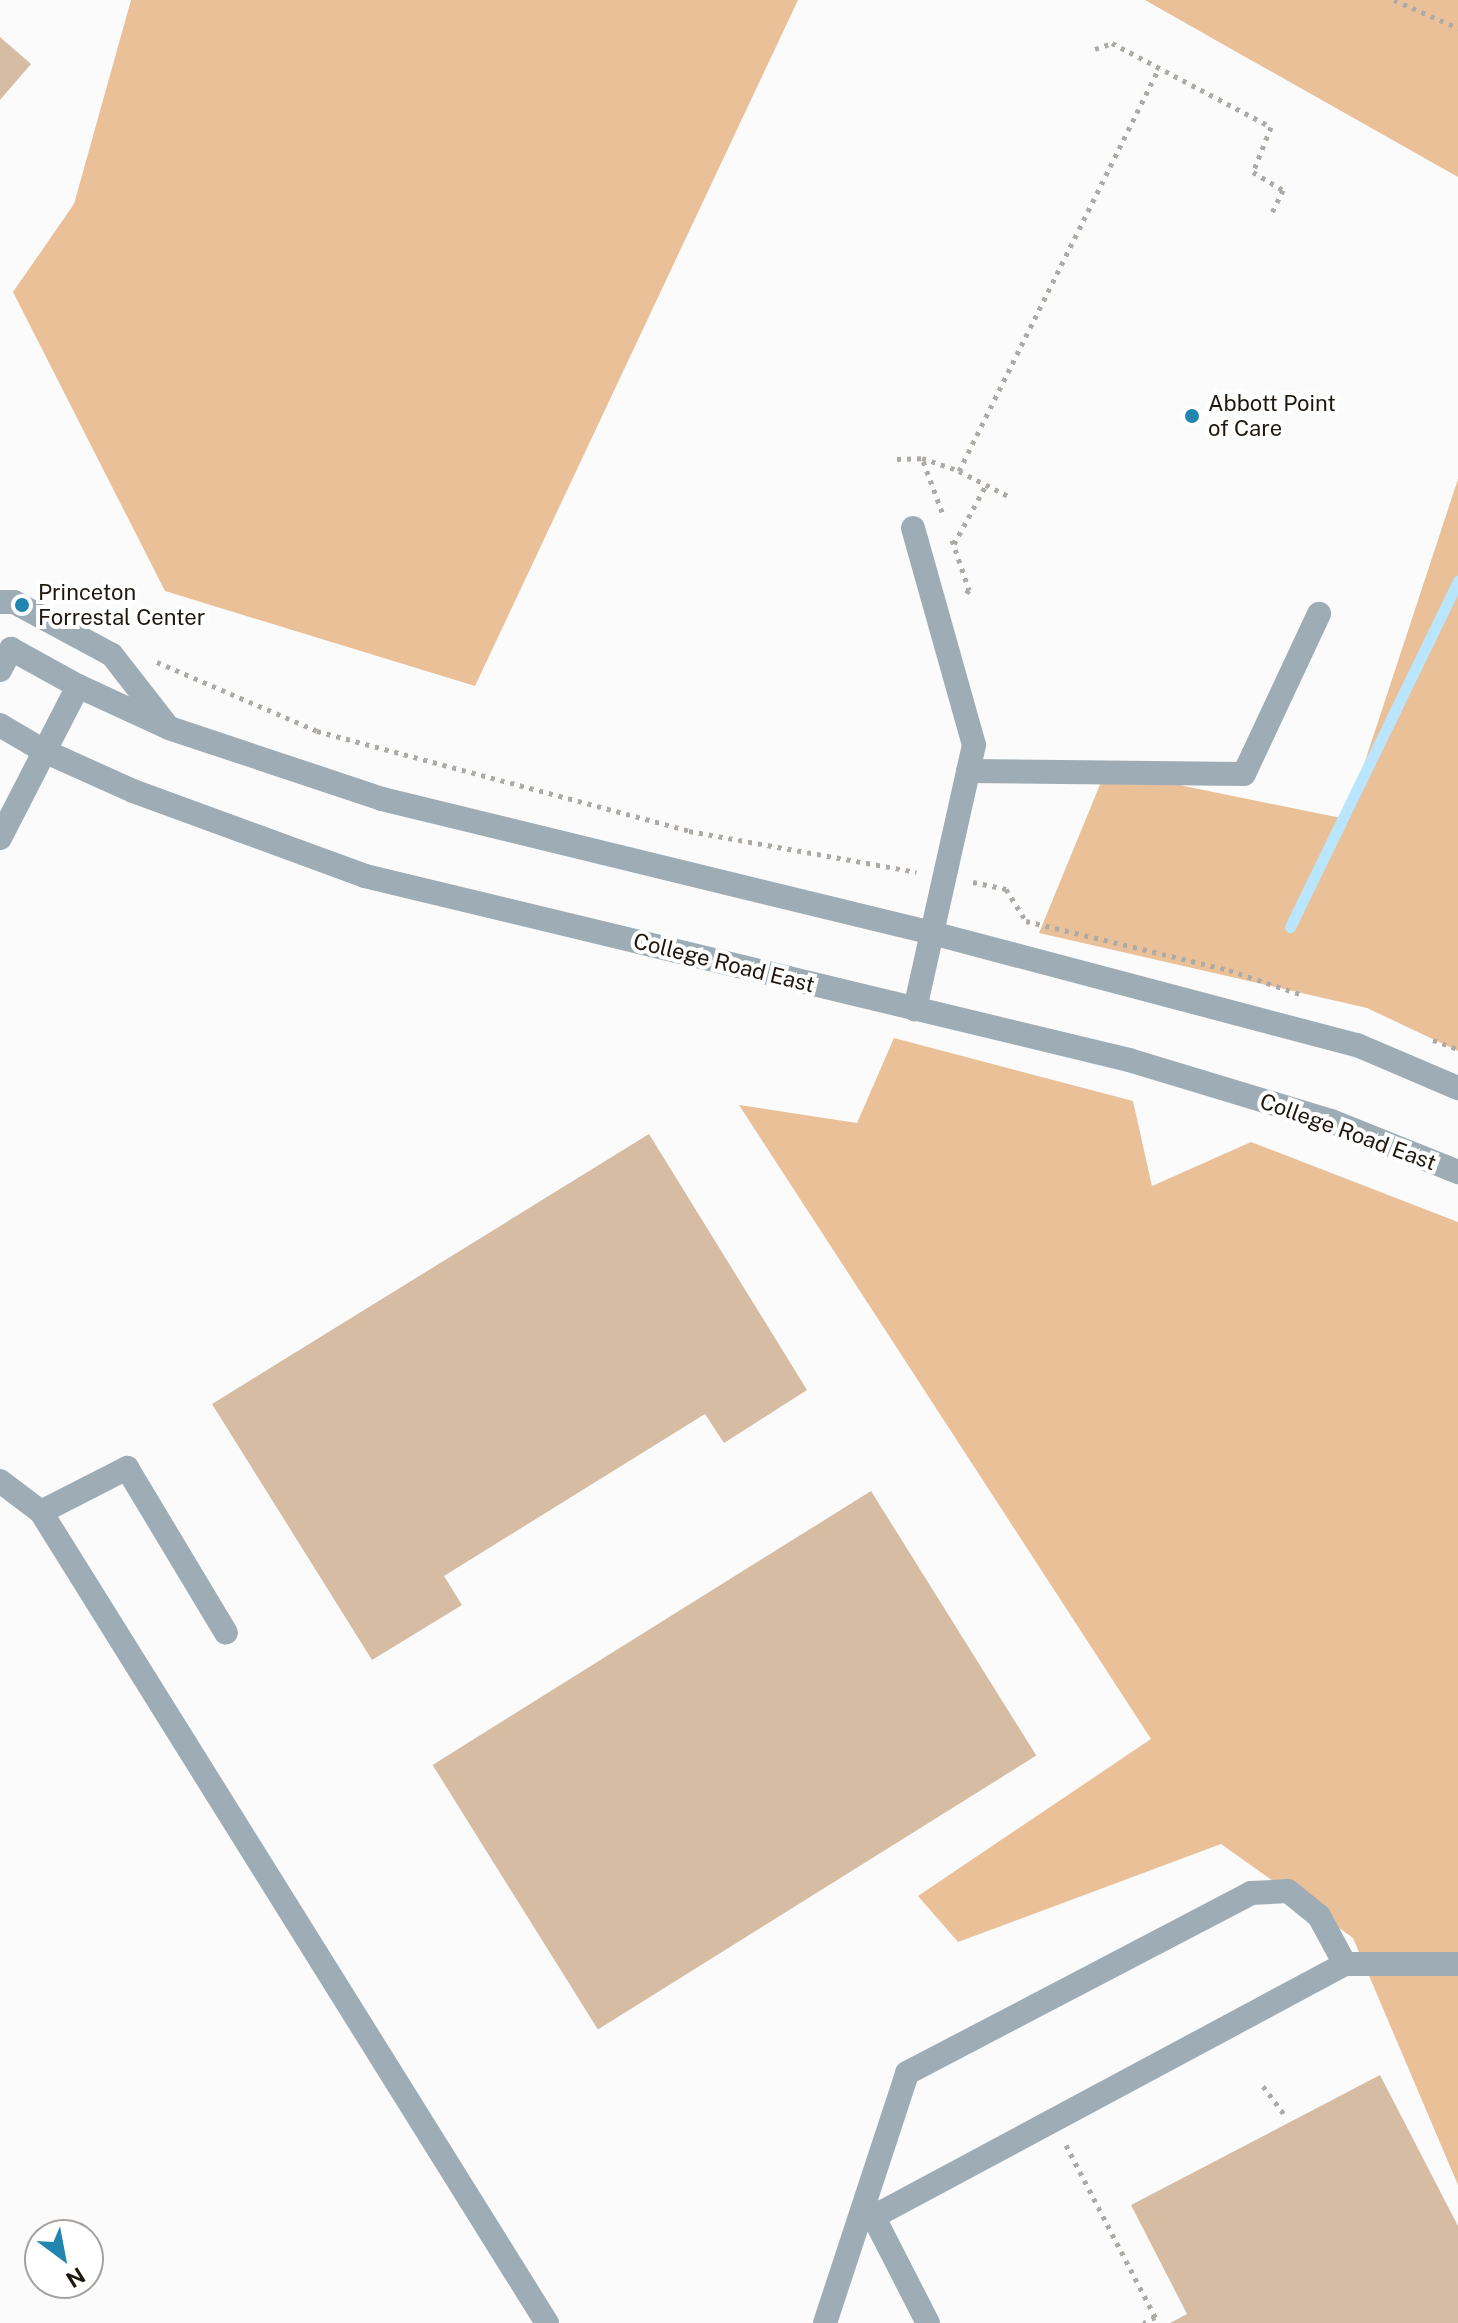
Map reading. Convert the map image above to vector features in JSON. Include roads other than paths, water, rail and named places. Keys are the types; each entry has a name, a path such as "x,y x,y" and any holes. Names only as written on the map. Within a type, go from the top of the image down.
{"street":[{"path":"913,528 974,745 915,1009"},
{"path":"0,602 14,602 112,655 169,728"},
{"path":"968,771 1244,774 1319,614"},
{"path":"4,653 169,728 382,799 932,933 1357,1045 1458,1088"},
{"path":"0,838 78,686"},
{"name":"College Road East","path":"0,725 44,751 133,791 365,876 1144,1065 1331,1121 1458,1172"},
{"path":"41,1512 127,1468 226,1633"},
{"path":"0,1481 41,1512 547,2323"},
{"path":"825,2323 869,2209 907,2073 1251,1893 1288,1891 1319,1916 1345,1964"},
{"path":"869,2209 1053,2120 1345,1964 1458,1964"},
{"path":"869,2209 928,2323"}],"waterway":[{"path":"1290,927 1458,581"}],"place":[{"name":"Abbott Point of Care","path":"1192,416"},
{"name":"Princeton Forrestal Center","path":"22,605"}]}
